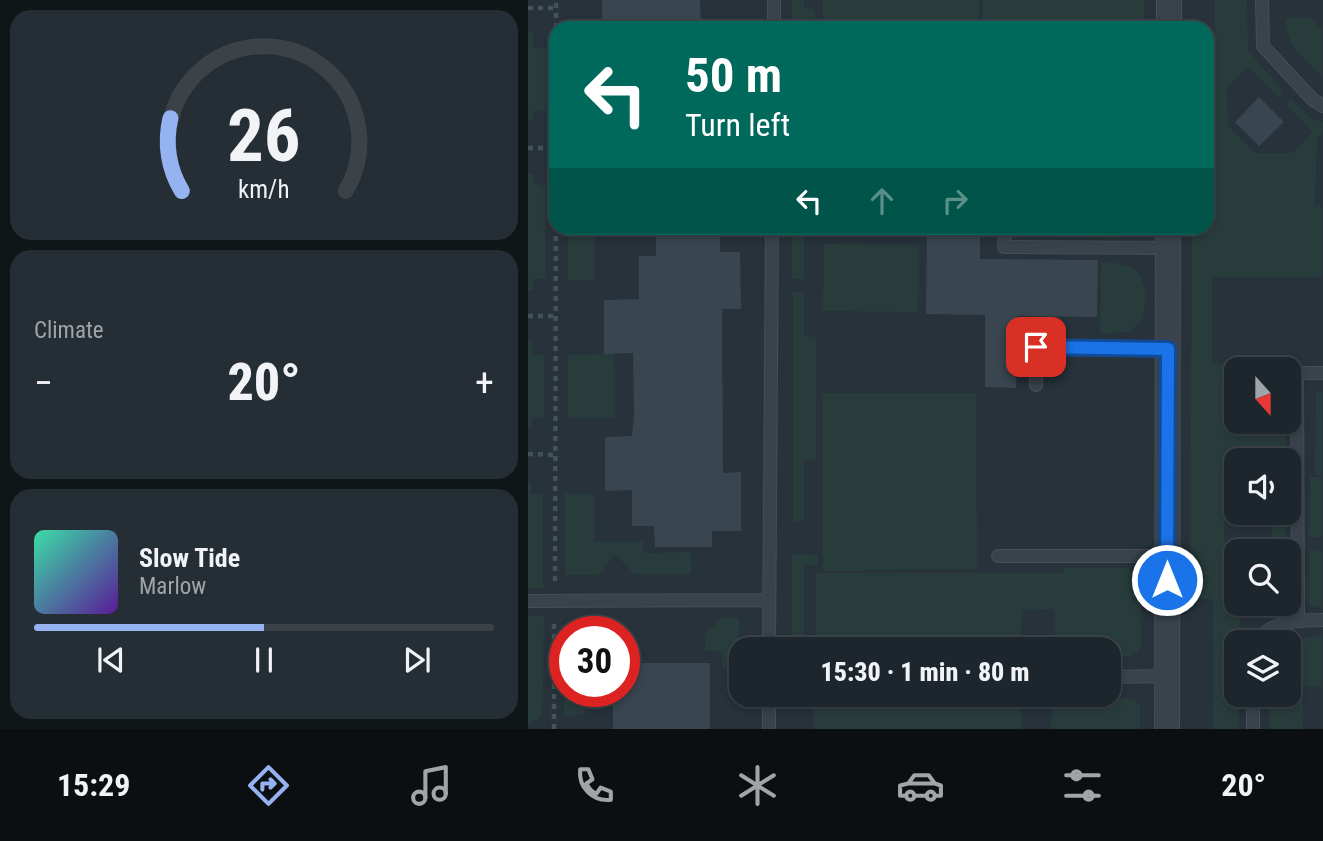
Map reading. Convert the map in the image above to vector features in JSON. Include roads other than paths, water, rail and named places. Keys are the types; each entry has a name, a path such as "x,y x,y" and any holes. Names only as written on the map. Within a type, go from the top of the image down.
{"street":[{"path":"1168,0 1168,21"},
{"path":"1167,729 1168,238"}],"lane":[{"path":"774,0 774,21"},
{"path":"1262,0 1264,46 1303,90 1322,106"},
{"path":"769,637 772,235"},
{"path":"1005,235 1004,247 1168,238"},
{"path":"1036,385 1036,347 1168,349"},
{"path":"1297,620 1297,373 1322,373"},
{"path":"998,556 1167,556"},
{"path":"528,601 768,600"},
{"path":"1269,630 1297,620 1322,620"},
{"path":"1121,677 1167,677"},
{"path":"769,707 769,729"},
{"path":"1253,707 1253,729"}]}
